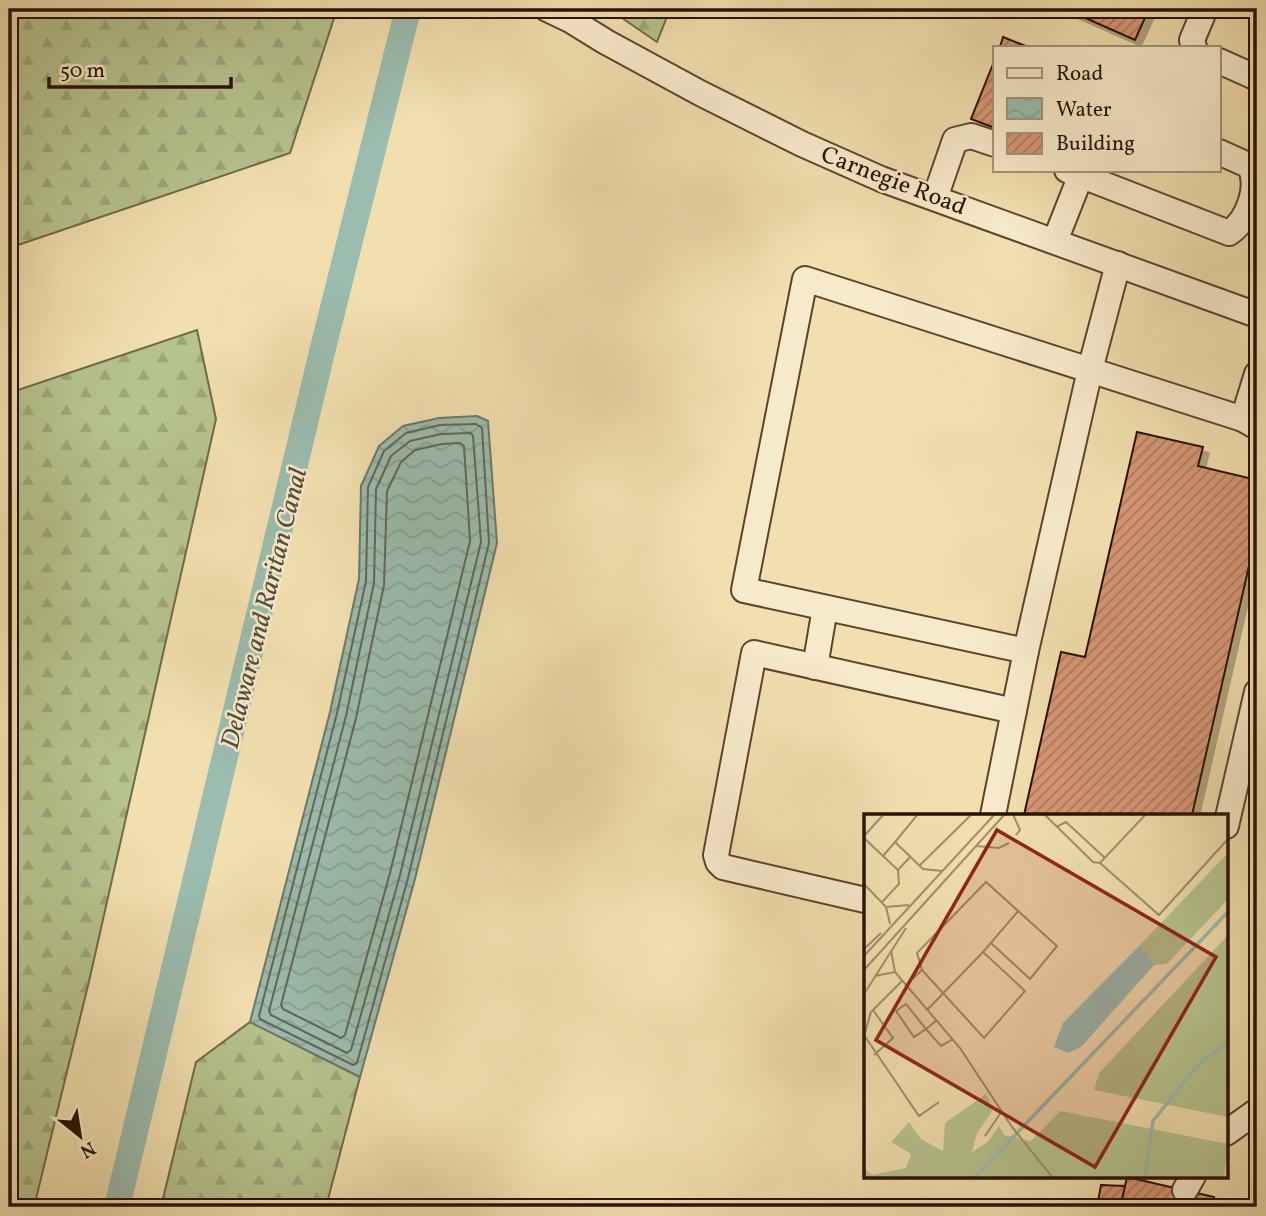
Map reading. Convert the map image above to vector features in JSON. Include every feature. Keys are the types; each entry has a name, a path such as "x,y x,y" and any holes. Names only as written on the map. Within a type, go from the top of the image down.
{"street":[{"name":"Carnegie Road","path":"547,9 802,144 881,178 1257,315"},
{"path":"1194,46 1192,40 1205,9"},
{"path":"1220,61 1257,78"},
{"path":"935,198 954,140 971,136 993,143"},
{"path":"1079,172 1229,233 1239,227 1255,188 1255,176 1250,166 1220,152"},
{"path":"1055,241 1077,172"},
{"path":"993,814 1026,651 1090,370 1118,264"},
{"path":"1026,651 744,590 805,279 1250,423 1257,374"},
{"path":"815,667 825,608"},
{"path":"864,900 723,867 718,862 716,855 754,653 1014,711"},
{"path":"1228,817 1257,692"},
{"path":"1228,1132 1257,1111"}],"green space":[{"path":"9,9 337,9 290,153 9,248"},
{"path":"609,9 670,9 657,42"},
{"path":"197,330 216,419 90,977 34,1207 9,1207 9,393"},
{"path":"250,1022 360,1077 326,1207 161,1207 196,1062"}],"water":[{"path":"477,416 488,421 497,543 415,879 360,1077 250,1022 330,712 359,579 361,486 379,446 403,426 439,418"}],"building":[{"path":"1065,9 1149,9 1135,40"},
{"path":"1003,37 1026,46 1000,46"},
{"path":"993,64 993,127 971,119"},
{"path":"1137,432 1203,447 1198,466 1257,480 1257,531 1192,814 1024,814 1061,652 1085,657"},
{"path":"1127,1178 1214,1197 1212,1207 1120,1207"},
{"path":"1101,1185 1125,1186 1120,1207 1097,1207"}],"waterway":[{"name":"Delaware and Raritan Canal","path":"117,1207 322,352 408,9"}],"tunnel":[{"path":"1181,1207 1185,1190"}]}
